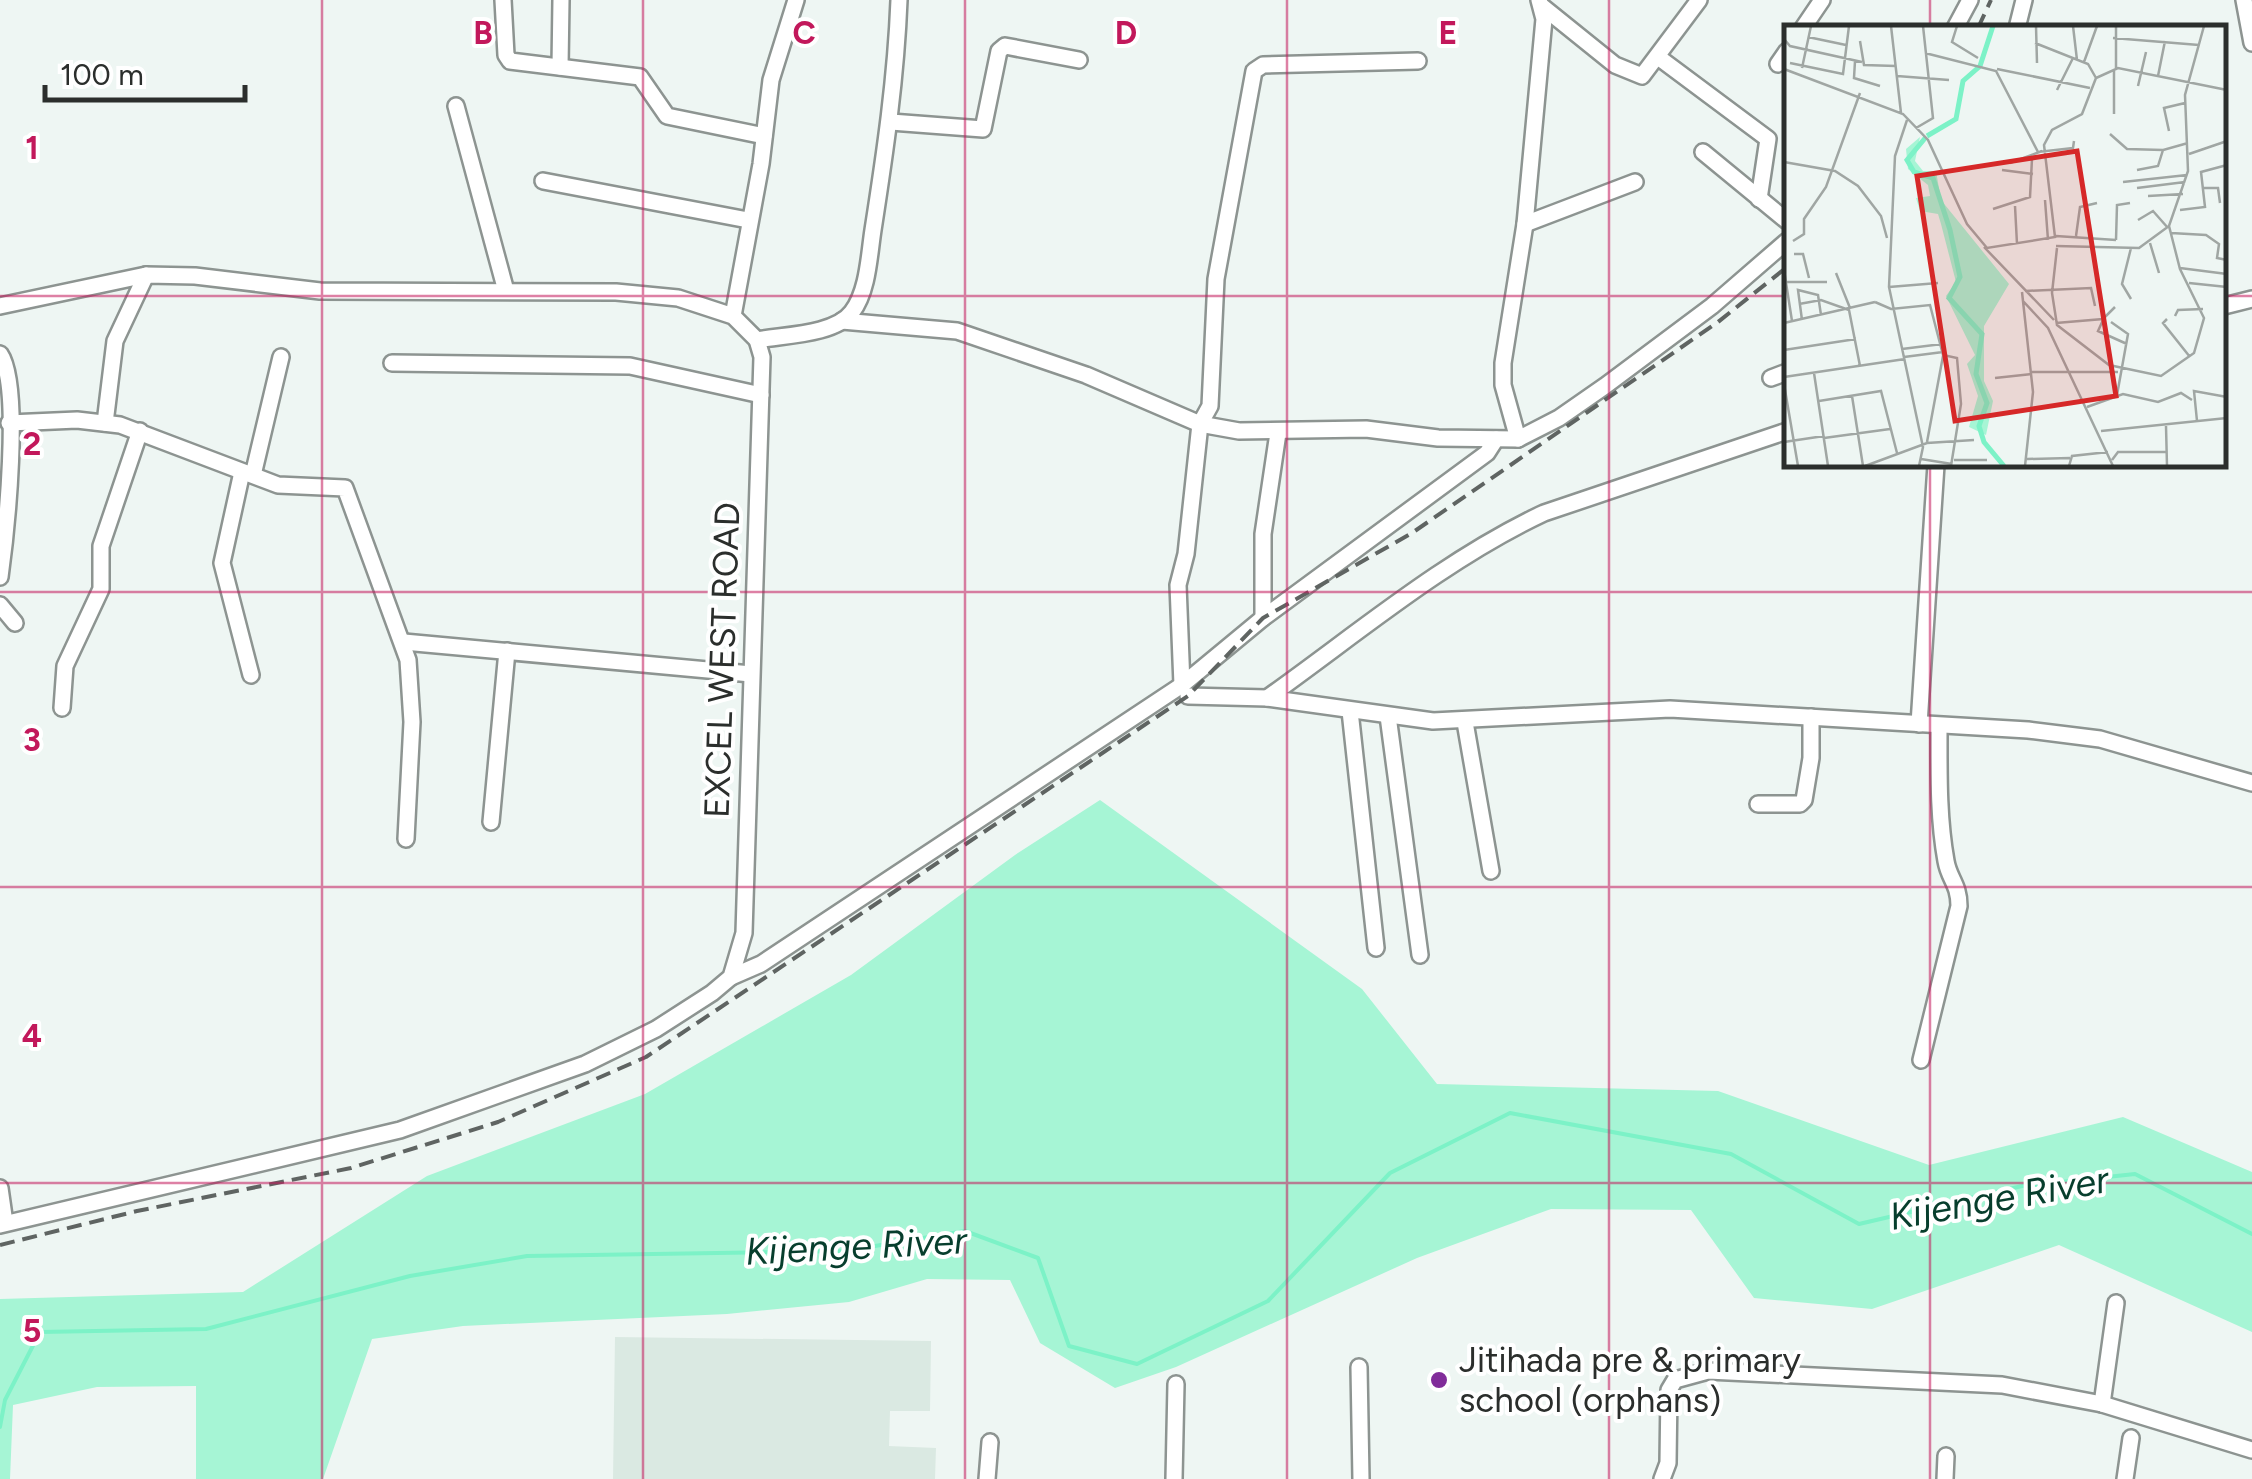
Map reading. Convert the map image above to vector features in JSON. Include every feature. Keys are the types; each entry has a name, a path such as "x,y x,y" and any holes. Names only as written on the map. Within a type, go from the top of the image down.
{"street":[{"path":"503,0 506,55 510,61 640,77 666,116 764,136"},
{"path":"560,67 561,0"},
{"path":"733,316 771,80 796,0"},
{"path":"842,320 852,312 868,268 891,122 899,0"},
{"path":"1541,3 1630,74 1642,76 1700,0"},
{"path":"1805,25 1822,0"},
{"path":"1958,25 1970,0"},
{"path":"2018,25 2024,0"},
{"path":"2244,0 2252,43"},
{"path":"1518,439 1503,385 1502,363 1526,224 1541,3"},
{"path":"891,122 983,129 999,50 1005,46 1079,60"},
{"path":"1658,57 1768,139 1759,200"},
{"path":"1185,691 1178,585 1186,554 1200,424 1211,398 1216,279 1254,71 1263,65 1418,61"},
{"path":"456,106 506,291"},
{"path":"1704,152 1784,219"},
{"path":"543,181 748,220"},
{"path":"1526,224 1635,182"},
{"path":"0,306 146,275 195,276 297,290 649,295 698,303 733,316 757,340 842,320 957,331 1110,384 1200,424 1278,433 1366,429 1438,438 1518,439 1548,425 1605,386 1712,306 1784,244"},
{"path":"105,423 115,341 146,275"},
{"path":"2227,305 2252,299"},
{"name":"EXCEL WEST ROAD","path":"730,977 744,933 762,357 757,340"},
{"path":"0,354 8,368 9,423 0,577"},
{"path":"252,674 222,563 281,357"},
{"path":"392,363 630,366 761,395"},
{"path":"9,423 105,423 140,430 286,487 345,488 404,642 412,716 406,839"},
{"path":"62,708 65,666 102,589 102,546 140,430"},
{"path":"1267,698 1474,550 1544,512 1784,432"},
{"path":"1263,618 1263,534 1278,433"},
{"path":"0,1188 3,1224 400,1130 585,1064 656,1029 730,977 760,964 1185,691 1263,618 1487,453 1496,439"},
{"path":"1919,724 1936,468"},
{"path":"0,605 16,623"},
{"path":"404,642 751,674"},
{"path":"490,822 507,652"},
{"path":"1185,691 1464,722 1670,709 2028,730 2100,740 2252,782"},
{"path":"1350,711 1376,948"},
{"path":"1388,716 1420,955"},
{"path":"1758,804 1800,804 1804,800 1811,758 1811,717"},
{"path":"1464,722 1491,871"},
{"path":"1921,1060 1960,902 1957,882 1945,856 1939,726"},
{"path":"2102,1404 2116,1303"},
{"path":"1359,1367 1361,1479"},
{"path":"1662,1479 1668,1463 1669,1390 1675,1380 1692,1374 2002,1385 2102,1404 2252,1450"},
{"path":"1174,1479 1176,1384"},
{"path":"2126,1479 2131,1438"},
{"path":"988,1479 990,1442"},
{"path":"1945,1479 1946,1456"}],"shaded area":[{"path":"615,1337 931,1341 930,1411 890,1411 889,1446 936,1448 935,1479 613,1479"}],"green space":[{"path":"1100,800 1362,989 1437,1084 1718,1091 1929,1165 2123,1117 2252,1172 2252,1332 2059,1245 1872,1309 1754,1298 1691,1210 1551,1209 1417,1258 1176,1367 1115,1388 1040,1343 1010,1280 927,1279 849,1302 727,1314 463,1326 372,1339 323,1479 196,1479 196,1386 97,1387 13,1405 10,1479 0,1479 0,1299 243,1292 427,1176 645,1094 851,975 1015,855"}],"waterway":[{"name":"Kijenge River","path":"0,1427 5,1400 40,1332 206,1329 410,1276 527,1256 845,1251 965,1231 1038,1258 1069,1346 1137,1364 1268,1301 1390,1173 1510,1113 1731,1154 1859,1224 2022,1186 2135,1174 2252,1234"}],"railway":[{"path":"1979,25 1991,0"},
{"path":"0,1245 137,1211 351,1168 498,1122 646,1057 1188,696 1263,618 1412,533 1718,322 1784,269"}],"place":[{"name":"Jitihada pre & primary school (orphans)","path":"1439,1380"}]}
